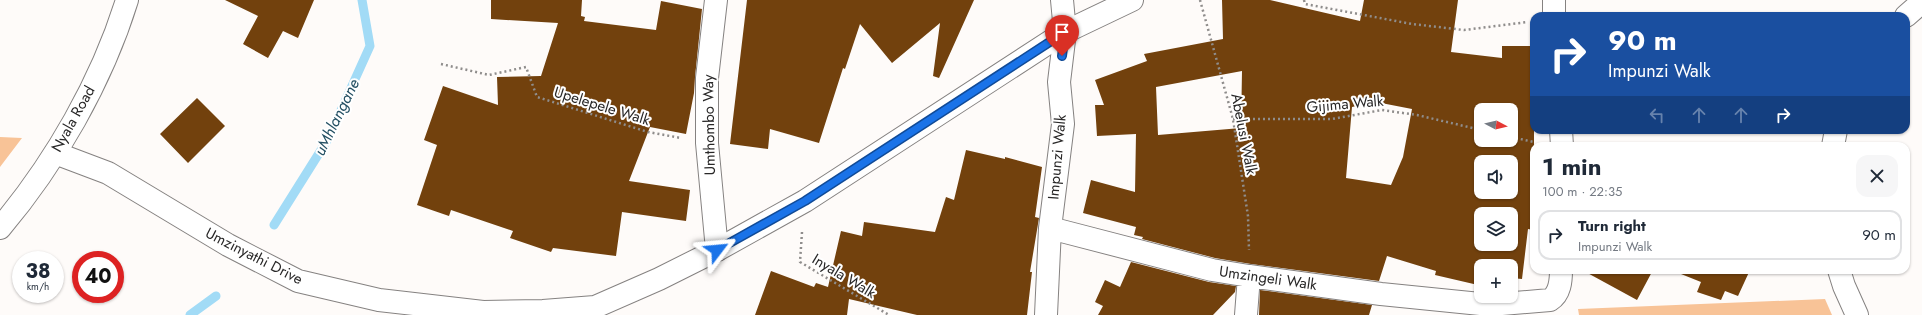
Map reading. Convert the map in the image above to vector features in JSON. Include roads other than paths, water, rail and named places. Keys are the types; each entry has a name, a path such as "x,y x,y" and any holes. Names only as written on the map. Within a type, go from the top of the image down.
{"street":[{"name":"Nyala Road","path":"0,228 55,153 92,88 127,0"},
{"name":"Umthombo Way","path":"716,0 707,78 707,143 717,250"},
{"name":"Impunzi Walk","path":"1046,315 1050,228 1063,124 1059,82 1065,32 1062,0"},
{"name":"Umzinyathi Drive","path":"55,153 108,173 184,220 252,258 298,281 379,300 483,312 597,311 717,250 805,201 1065,32 1132,0"},
{"path":"1554,0 1554,12"},
{"path":"1910,12 1922,2"},
{"name":"Umzingeli Walk","path":"1050,228 1212,270 1381,294 1490,305 1550,300 1554,297 1558,289 1560,274"},
{"path":"1840,274 1857,315"},
{"path":"1246,315 1250,276"}],"waterway":[{"name":"uMhlangane","path":"274,225 328,139 370,46 362,0"},
{"name":"uMhlangane","path":"190,315 216,296"}]}
